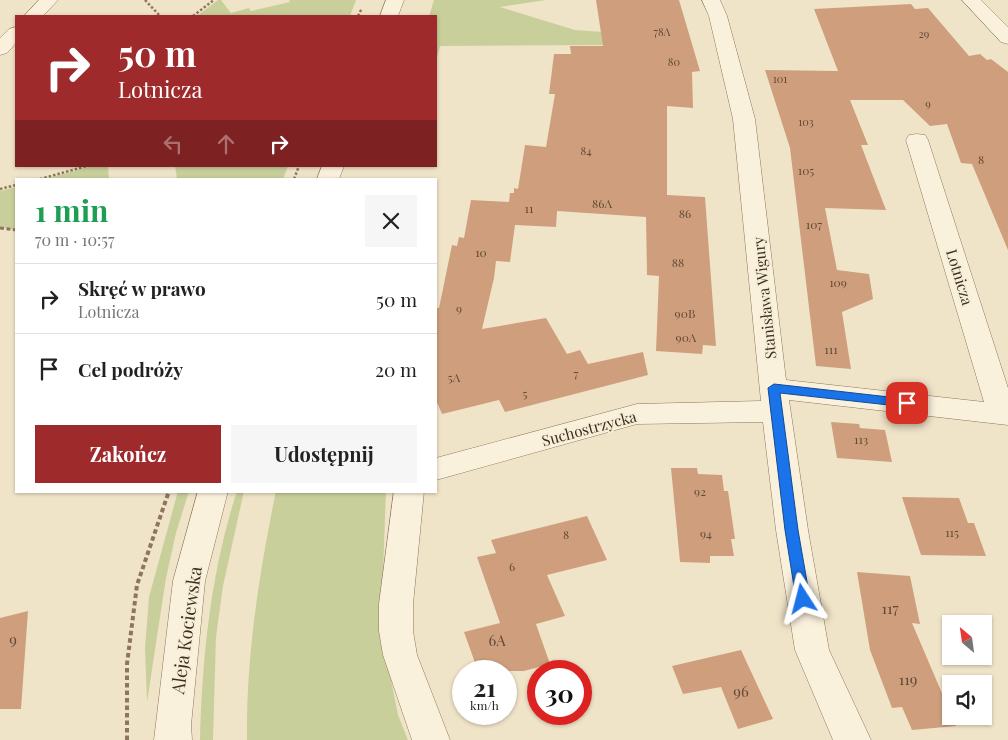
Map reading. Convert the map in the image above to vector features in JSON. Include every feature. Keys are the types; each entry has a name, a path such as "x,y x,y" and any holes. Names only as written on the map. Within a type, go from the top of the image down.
{"street":[{"path":"34,15 49,0"},
{"path":"389,15 395,0"},
{"name":"Stanisława Wigury","path":"711,0 718,16 744,119 775,399 792,530 812,650 852,740"},
{"path":"970,0 1008,38"},
{"path":"0,49 15,34"},
{"name":"Lotnicza","path":"775,399 1005,415 917,140"},
{"name":"Suchostrzycka","path":"437,469 638,414 775,399"},
{"name":"Aleja Kociewska","path":"173,740 173,725 190,581 212,493"},
{"path":"409,493 396,604 396,631 400,655 431,740"}],"path":[{"path":"145,0 159,15"},
{"path":"194,15 214,0"},
{"path":"44,178 83,167"},
{"path":"0,189 15,185"},
{"path":"0,228 15,230"},
{"path":"127,740 127,664 137,585 168,493"}],"green space":[{"path":"218,0 221,0 231,13 249,8 251,11 290,2 289,0 356,0 350,15 198,15"},
{"path":"434,0 546,0 500,7 575,30 603,32 603,45 440,46 437,57 437,15 429,15"},
{"path":"88,167 108,167 109,178 49,178"},
{"path":"175,167 288,167 283,178 177,178"},
{"path":"15,187 15,230 0,227 0,191"},
{"path":"177,493 188,493 176,533 166,578 147,702 145,648 149,597"},
{"path":"236,493 244,493 223,586 216,637 213,740 200,740 203,677 210,614 214,583"},
{"path":"276,493 386,493 381,629 398,715 408,740 247,740 251,646 264,553"}],"building":[{"path":"596,0 679,0 700,71 692,72 693,108 667,106 667,195 705,197 716,346 703,345 702,354 656,351 659,276 647,275 646,217 557,211 556,227 515,225 510,262 496,261 482,329 546,318 567,354 580,350 588,364 643,352 648,375 505,412 499,400 442,414 437,402 437,308 439,308 452,245 457,246 459,237 464,238 471,200 509,202 510,193 514,193 514,188 518,189 525,145 546,147 555,94 549,94 554,54 571,54 570,46 603,46"},
{"path":"911,4 915,9 928,8 969,56 980,54 987,60 991,59 1008,72 1008,250 972,164 961,163 947,124 930,126 903,100 850,100 868,145 861,145 886,210 825,208 837,270 869,274 873,299 842,312 851,369 816,366 790,148 765,70 838,71 814,9"},
{"path":"831,422 859,424 860,428 885,430 892,462 837,458"},
{"path":"671,468 697,468 698,474 722,475 724,491 728,491 735,539 731,539 734,556 710,556 710,563 680,562"},
{"path":"902,497 959,498 968,523 974,523 986,556 921,555"},
{"path":"587,516 607,560 547,575 565,616 536,624 549,660 527,660 527,670 524,671 517,671 517,660 474,660 464,632 500,623 477,557 496,553 491,540"},
{"path":"857,572 910,576 920,624 912,623 942,693 942,725 956,726 912,730 902,707 892,708 870,650"},
{"path":"28,611 21,709 0,709 0,618"},
{"path":"741,650 773,719 738,729 721,687 683,694 672,666"}],"route":[{"path":"803,599 792,530 774,388 907,403"}]}
